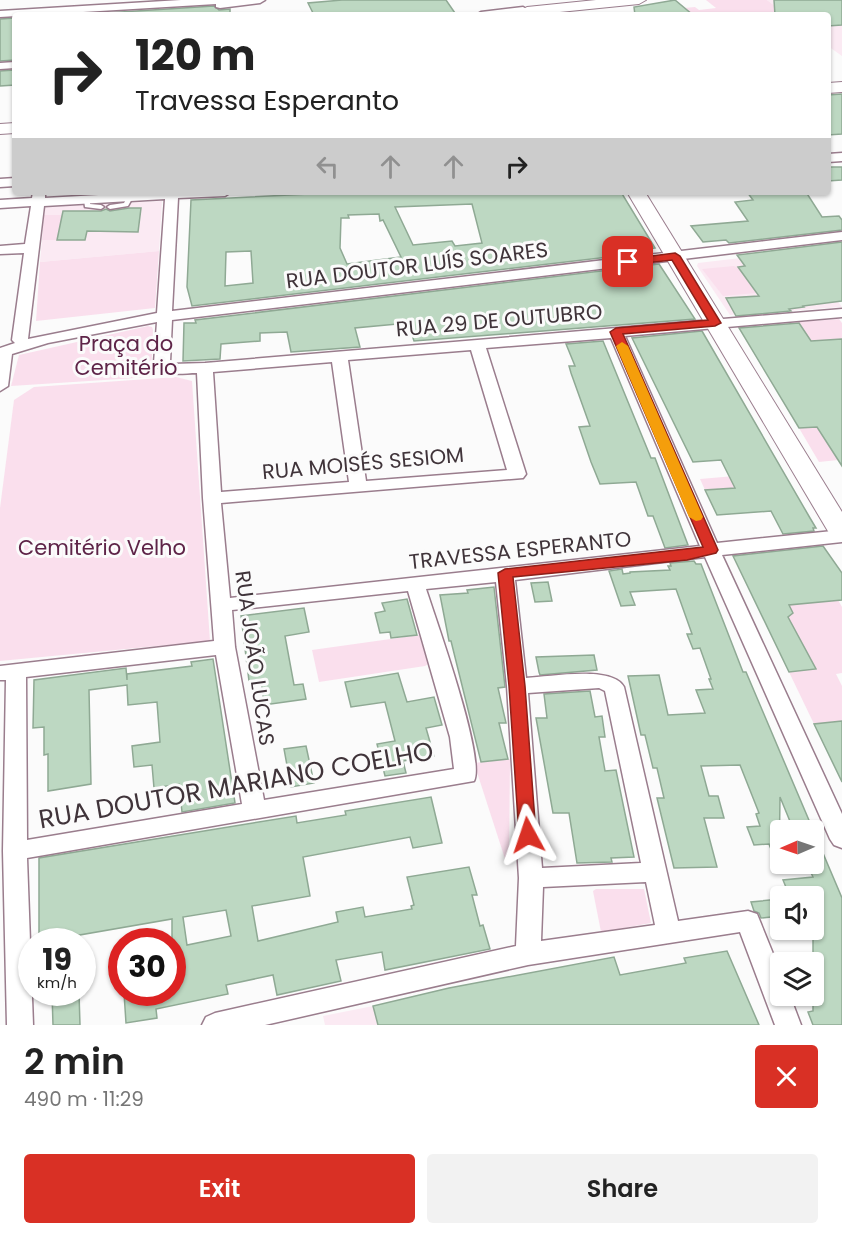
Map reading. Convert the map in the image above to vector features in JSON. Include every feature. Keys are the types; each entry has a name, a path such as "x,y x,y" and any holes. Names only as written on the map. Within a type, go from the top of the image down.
{"main road":[{"path":"524,6 639,0"},
{"path":"638,195 715,323 835,536"}],"street":[{"path":"247,0 260,0"},
{"path":"81,12 230,5 254,0"},
{"path":"495,12 524,6"},
{"path":"94,12 101,11"},
{"path":"0,204 38,197 87,200 151,195"},
{"path":"165,316 172,195"},
{"path":"20,340 38,197"},
{"name":"RUA DOUTOR LUÍS SOARES","path":"45,339 165,316 842,236"},
{"path":"0,250 32,248"},
{"name":"RUA 29 DE OUTUBRO","path":"165,316 162,363 168,369 205,368 842,313"},
{"path":"616,332 711,550 842,839"},
{"path":"2,349 20,340 45,339"},
{"path":"2,349 45,339"},
{"name":"RUA MOISÉS SESIOM","path":"212,498 518,474 477,343"},
{"path":"0,386 2,349"},
{"path":"339,355 358,486"},
{"name":"RUA JOÃO LUCAS","path":"205,368 212,498 225,647 255,811"},
{"name":"TRAVESSA ESPERANTO","path":"222,605 687,555 711,550 835,536"},
{"path":"505,573 517,686 531,878 528,954"},
{"name":"RUA DOUTOR MARIANO COELHO","path":"15,851 466,775 461,737 416,583"},
{"path":"20,1025 8,672 225,647"},
{"path":"517,686 602,681 614,687 669,934"},
{"path":"531,878 655,872"},
{"path":"216,1025 260,1020 528,954 748,921 789,1025"}],"lane":[{"path":"110,207 126,205 130,197"},
{"path":"87,200 87,206 100,207"}],"shaded area":[{"path":"767,0 842,0 842,56 831,48 831,12 783,12"},
{"path":"162,201 159,251 40,262 45,207"},
{"path":"799,251 842,307 730,315 697,266 698,263"},
{"path":"373,1006 378,1025 325,1025 323,1016"}],"green space":[{"path":"706,0 767,0 783,12 689,12 684,8 695,7 699,10 716,8"},
{"path":"44,215 62,215 57,240 42,240"},
{"path":"159,251 155,308 36,321 40,262"},
{"path":"734,266 738,268 756,293 723,296 702,269"},
{"path":"839,319 842,323 842,339 811,341 798,322"},
{"name":"Praça do Cemitério","path":"148,326 153,330 151,377 11,386 19,355"},
{"name":"Cemitério Velho","path":"176,377 192,381 210,641 0,661 0,508 14,400 34,387"},
{"path":"842,425 825,439 838,460 819,462 799,428"},
{"path":"783,472 790,483 705,490 700,479"},
{"path":"838,600 842,607 842,673 836,674 842,686 842,721 814,724 789,672 816,669 788,617 793,613 789,605"},
{"path":"419,635 428,664 425,666 319,682 312,650"},
{"path":"510,759 509,863 507,865 474,763"},
{"path":"596,889 644,889 651,923 601,932 593,891"}],"building":[{"path":"342,0 446,0 454,12 312,12 308,3"},
{"path":"675,0 689,12 635,12 634,7"},
{"path":"774,0 842,0 842,25 831,26 831,12 775,12"},
{"path":"214,6 219,10 230,9 230,12 121,12"},
{"path":"12,18 12,60 0,61 0,19"},
{"path":"12,70 12,85 0,86 0,71"},
{"path":"842,94 842,134 831,135 831,95"},
{"path":"831,167 842,167 842,180 831,181"},
{"path":"290,195 623,195 655,248 649,249 651,252 192,306 187,287 191,200","holes":["472,204 482,243 455,246 452,241 413,245 395,207","379,214 380,221 383,220 401,257 347,264 340,248 341,218 349,218 348,215","251,251 253,283 225,286 226,252"]},
{"path":"749,195 808,195 822,217 839,216 842,220 842,230 729,243 726,240 703,242 691,226 748,221 735,202 753,200"},
{"path":"141,208 138,232 87,231 85,240 57,240 63,211 106,209 110,211"},
{"path":"842,242 842,301 789,309 791,311 736,316 726,298 759,296 738,267 745,266 737,255"},
{"path":"659,264 695,319 414,341 408,323 355,328 360,347 291,352 287,332 260,333 260,341 221,344 220,359 183,361 184,323 196,323 195,320"},
{"path":"799,323 811,341 842,339 842,466 817,427 799,428 739,328"},
{"path":"702,331 816,528 813,528 814,531 783,534 771,511 717,515 705,490 735,488 721,460 693,462 632,338"},
{"path":"603,341 651,458 655,458 688,545 665,548 653,516 648,516 636,482 600,484 579,427 590,426 571,373 569,366 575,366 566,344"},
{"path":"823,546 842,573 842,600 789,605 793,613 788,617 816,669 789,672 733,556"},
{"path":"694,561 696,564 701,564 743,672 746,672 809,820 789,820 780,797 780,820 770,820 770,847 769,844 754,845 747,827 760,826 756,814 759,813 740,765 701,766 709,796 718,796 724,818 704,818 717,867 674,868 657,798 664,798 657,768 653,768 645,735 641,735 628,676 659,675 668,715 705,713 696,690 713,689 700,648 693,649 687,634 692,634 676,589 630,592 635,605 621,606 609,571 622,569 623,574 670,570 668,566 671,566 670,563"},
{"path":"548,582 552,601 535,602 531,583"},
{"path":"494,587 505,687 498,688 506,723 499,723 508,759 481,762 451,641 449,641 440,595 468,593 467,590"},
{"path":"407,599 417,635 391,638 390,632 380,633 375,613 385,611 382,603"},
{"path":"304,608 309,632 285,636 294,685 303,684 306,699 264,705 261,679 249,681 241,616"},
{"path":"594,655 597,670 540,675 536,657"},
{"path":"213,659 235,803 182,812 179,784 154,788 152,765 134,767 132,746 160,742 157,702 128,705 127,685 89,690 91,784 48,791 48,754 44,755 44,727 33,728 34,680 126,668 127,680 127,674 192,666 191,662"},
{"path":"398,673 407,702 434,697 442,725 426,728 434,756 403,761 406,773 385,776 377,744 395,741 385,702 351,707 345,682"},
{"path":"590,691 595,717 602,716 605,737 599,737 605,771 616,770 634,857 611,858 612,862 577,863 569,813 553,813 536,718 547,718 544,694"},
{"path":"842,721 842,782 814,724"},
{"path":"306,746 314,783 291,787 284,749"},
{"path":"431,797 442,843 413,848 410,837 303,857 310,896 252,906 258,941 338,922 336,912 363,907 365,917 412,909 411,906 414,905 407,877 469,867 477,895 472,895 480,926 483,925 490,949 385,970 382,952 336,960 341,981 277,995 273,975 226,985 228,994 186,1003 186,938 187,945 231,936 226,910 183,917 185,928 172,928 172,919 108,928 108,930 96,932 96,928 39,928 39,858 296,816 297,823 346,815 345,811"},
{"path":"824,856 842,898 842,1025 813,1025 808,1012 813,1011 813,1006 824,1006 824,952 813,952 813,940 824,940 824,886 785,886 783,880 813,877 812,874 824,874"},
{"path":"770,900 770,917 761,918 759,913 754,911 751,902"},
{"path":"727,951 759,1025 378,1025 373,1006 449,988 614,957 620,975 686,963 684,958"},
{"path":"52,1006 79,1006 80,1025 53,1025"},
{"path":"125,1006 170,1006 156,1009 157,1018 126,1023"}],"slow traffic":[{"path":"622,346 696,517"}],"route":[{"path":"528,835 517,686 505,573 687,555 711,550 616,332 715,323 675,256 628,262"}]}
